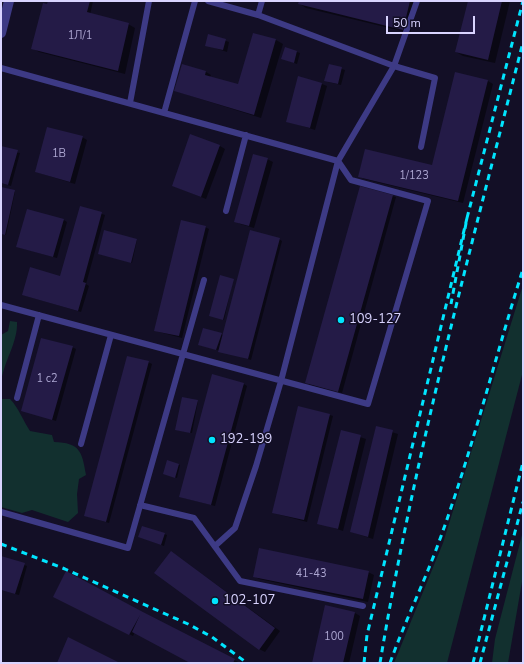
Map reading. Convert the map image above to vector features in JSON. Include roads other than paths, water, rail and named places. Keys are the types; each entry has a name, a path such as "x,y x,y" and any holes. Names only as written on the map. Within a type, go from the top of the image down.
{"street":[{"path":"1,33 9,1"}],"lane":[{"path":"130,103 149,1"},
{"path":"164,113 195,1"},
{"path":"208,1 258,15 394,66 435,78 421,147"},
{"path":"258,15 262,1"},
{"path":"215,546 235,528 256,466 281,381 338,161 394,66 418,1"},
{"path":"1,68 338,161 352,180 428,201 368,404 1,304"},
{"path":"226,211 246,135"},
{"path":"1,512 128,548 204,280"},
{"path":"17,398 39,315"},
{"path":"81,444 111,335"},
{"path":"140,505 194,518 240,581 363,606"}],"railway":[{"path":"467,218 523,1"},
{"path":"380,663 394,584 427,429 464,274 523,42"},
{"path":"364,663 367,635 467,218 451,304"},
{"path":"390,663 434,555 452,506 523,269"},
{"path":"473,663 523,462"},
{"path":"480,663 523,502"},
{"path":"1,544 65,569 188,624 212,637 247,663"}],"place":[{"name":"109-127","path":"341,320"},
{"name":"192-199","path":"212,440"},
{"name":"102-107","path":"215,601"}]}
